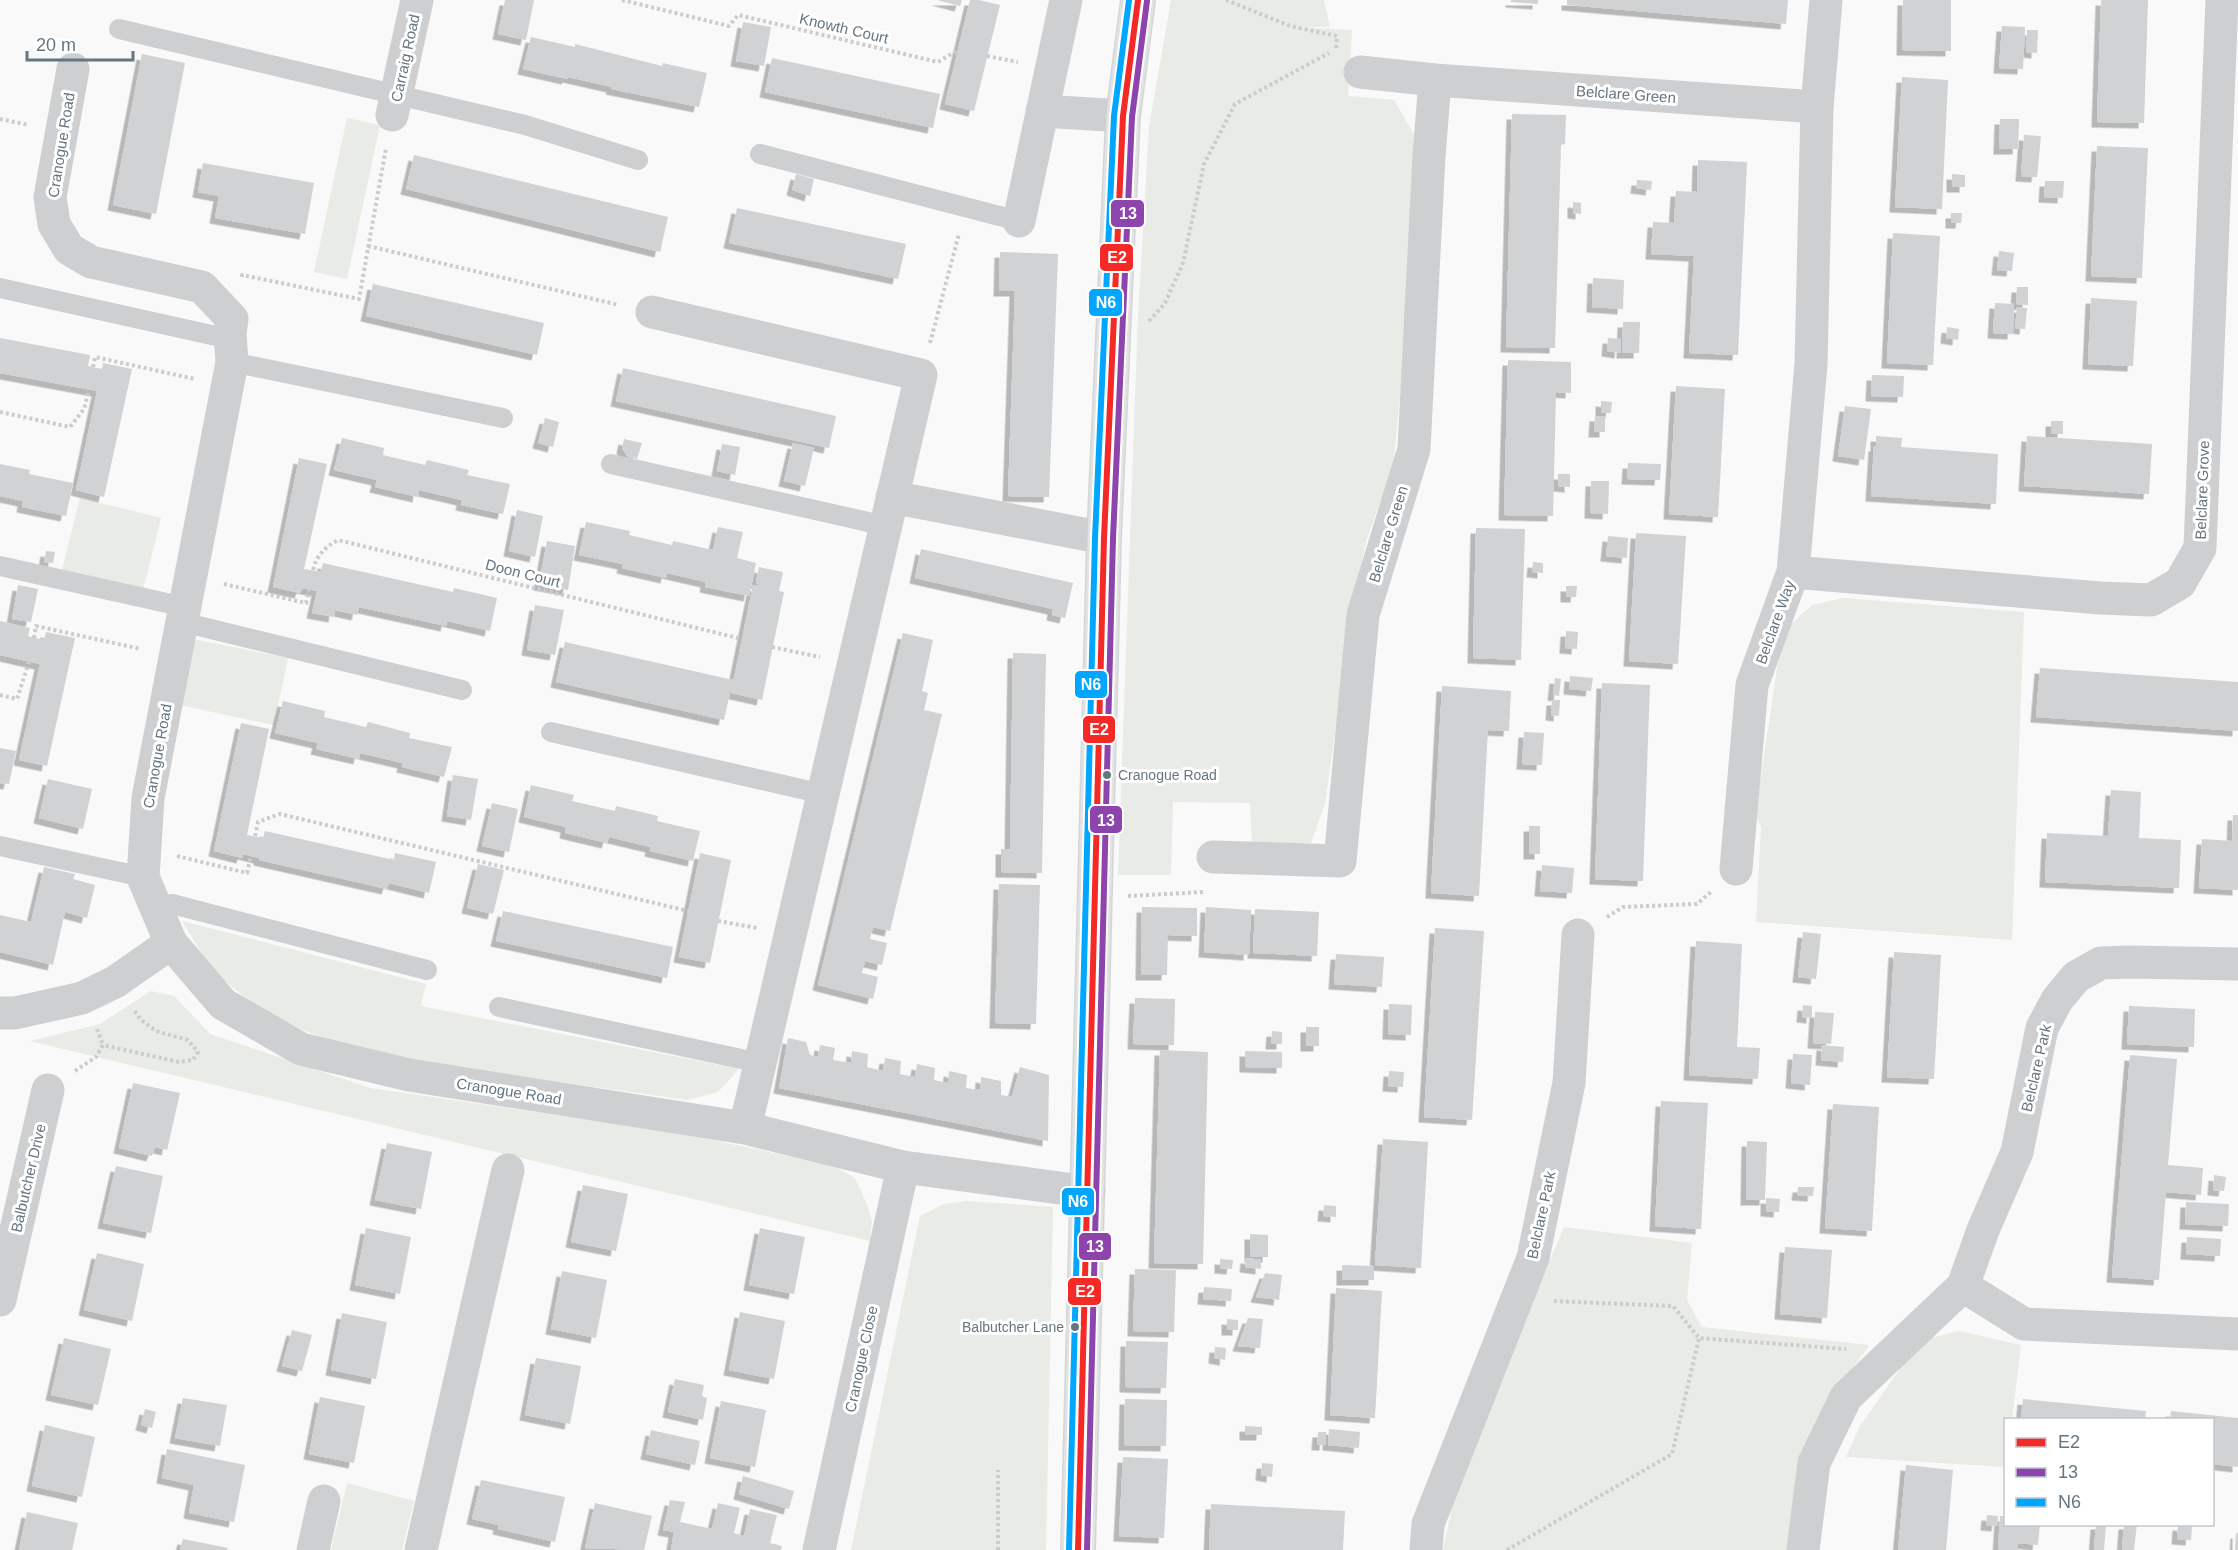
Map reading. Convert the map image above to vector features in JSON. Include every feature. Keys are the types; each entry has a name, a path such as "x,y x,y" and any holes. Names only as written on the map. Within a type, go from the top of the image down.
{"street":[{"name":"Carraig Road","path":"394,105 417,0"},
{"path":"1019,221 1066,0"},
{"path":"1078,1550 1089,1192 1104,538 1123,116 1138,0"},
{"path":"1817,107 1826,0"},
{"name":"Belclare Grove","path":"1793,572 2100,598 2151,600 2180,583 2200,548 2222,0"},
{"name":"Cranogue Road","path":"73,69 50,197 54,224 69,249 91,262 202,287 230,350 186,602 148,798 144,863 157,911 171,943 223,1004 301,1049 409,1075 745,1128 903,1167 1089,1192"},
{"name":"Belclare Green","path":"1360,72 1435,80 1817,107"},
{"name":"Belclare Green","path":"1213,857 1340,861 1363,615 1414,448 1435,80"},
{"name":"Belclare Way","path":"1736,869 1752,685 1793,572 1810,374 1817,107"},
{"path":"1042,111 1123,116"},
{"path":"652,312 908,372 889,511 745,1128"},
{"path":"889,511 1104,538"},
{"name":"Belclare Park","path":"1426,1550 1428,1524 1533,1258 1569,1083 1578,935"},
{"path":"0,1013 15,1013 82,998 115,982 171,943"},
{"name":"Belclare Park","path":"1803,1550 1814,1462 1846,1397 1963,1286 1983,1230 2017,1152 2042,1028 2057,1000 2076,977 2101,963 2238,964"},
{"name":"Balbutcher Drive","path":"0,1300 48,1090"},
{"name":"Cranogue Close","path":"819,1550 903,1167"},
{"path":"421,1550 508,1170"},
{"path":"1963,1286 2024,1324 2238,1334"},
{"path":"313,1550 324,1502"}],"lane":[{"path":"118,29 394,105 525,125 638,160"},
{"path":"760,154 1019,221"},
{"path":"0,288 216,336 230,350 503,418"},
{"path":"611,464 889,511"},
{"path":"0,566 186,602 462,690"},
{"path":"551,732 823,794"},
{"path":"0,846 144,863"},
{"path":"157,911 172,904 427,970"},
{"path":"499,1007 760,1063"}],"path":[{"name":"Knowth Court","path":"622,0 729,26 738,15 938,62 958,50"},
{"path":"1146,326 1165,303 1183,263 1204,164 1235,104 1336,50 1337,36 1290,26 1226,0"},
{"path":"93,367 95,357 230,350 242,275 359,298 394,105"},
{"path":"908,372 959,232 1019,221"},
{"path":"368,246 652,312"},
{"path":"0,412 70,427 84,409 89,390"},
{"name":"Doon Court","path":"313,570 316,558 338,540 742,639"},
{"path":"186,602 306,603 309,590"},
{"path":"34,638 36,626 175,656"},
{"path":"772,647 853,664"},
{"path":"0,695 17,699 29,662"},
{"path":"255,836 258,822 280,814 688,911"},
{"path":"144,863 247,873 251,855"},
{"path":"1094,897 1208,892 1213,857"},
{"path":"1578,935 1623,907 1697,904 1736,869"},
{"path":"103,1045 179,1062 193,1060 198,1052 188,1040 156,1031 141,1020 115,982"},
{"path":"93,1020 103,1045"},
{"path":"48,1090 96,1057 103,1045"},
{"path":"1517,1299 1673,1306 1699,1338 1891,1353"},
{"path":"1507,1550 1672,1454 1699,1338"},
{"path":"998,1470 998,1550"}],"shaded area":[{"path":"1171,0 1324,0 1330,27 1297,27 1352,30 1348,96 1394,100 1416,138 1411,280 1393,468 1366,541 1354,601 1325,804 1311,843 1252,845 1250,803 1173,802 1171,875 1118,875 1138,316 1149,127"},
{"path":"347,118 380,125 347,279 314,272"},
{"path":"80,498 161,518 143,590 62,570"},
{"path":"1843,598 2024,612 2012,940 1756,922 1761,827 1755,815 1778,663 1791,624 1812,605"},
{"path":"193,639 288,658 274,725 179,705"},
{"path":"182,921 426,984 421,1006 739,1069 718,1092 687,1100 404,1060 330,1040 270,1018 212,970"},
{"path":"151,991 174,996 210,1034 370,1088 674,1132 832,1165 855,1178 872,1221 870,1241 30,1041 100,1024"},
{"path":"967,1201 1053,1207 1046,1550 851,1550 920,1216 944,1204"},
{"path":"1564,1227 1692,1243 1687,1300 1702,1327 1869,1345 1816,1420 1796,1550 1443,1550 1458,1480"},
{"path":"1959,1331 2021,1345 2012,1418 2004,1418 2004,1467 1846,1457 1860,1426 1904,1363 1930,1338"},
{"path":"347,1483 414,1501 402,1550 331,1550"}],"building":[{"path":"505,0 534,0 526,40 498,34"},
{"path":"937,0 962,0 960,6"},
{"path":"970,0 1000,5 974,111 945,104"},
{"path":"1511,0 1538,0 1538,4 1511,2"},
{"path":"1567,0 1788,0 1786,24 1567,5"},
{"path":"1903,0 1951,0 1951,51 1902,50"},
{"path":"2101,0 2148,0 2144,123 2097,122"},
{"path":"743,22 771,27 764,66 736,61"},
{"path":"2002,26 2025,27 2023,69 1999,68"},
{"path":"2027,30 2038,30 2037,53 2026,52"},
{"path":"531,37 575,47 575,44 662,66 663,63 707,73 699,107 523,69"},
{"path":"142,54 185,63 156,214 113,205"},
{"path":"772,58 940,94 933,128 765,92"},
{"path":"1902,77 1948,80 1942,209 1895,207"},
{"path":"1512,114 1566,115 1565,144 1561,145 1555,348 1506,347"},
{"path":"2000,119 2019,119 2018,149 1999,149"},
{"path":"2024,135 2041,136 2037,177 2021,176"},
{"path":"2097,146 2148,148 2142,278 2091,276"},
{"path":"414,155 668,217 660,252 406,189"},
{"path":"1698,160 1747,162 1738,355 1689,353 1694,256 1651,254 1653,222 1674,223 1676,191 1697,192"},
{"path":"203,163 314,183 305,234 215,218 219,196 198,192"},
{"path":"796,174 814,179 810,196 792,190"},
{"path":"1952,174 1965,175 1965,187 1952,187"},
{"path":"1637,180 1652,181 1651,190 1636,188"},
{"path":"2045,181 2064,181 2063,198 2044,197"},
{"path":"1573,202 1581,203 1581,214 1573,213"},
{"path":"737,208 906,244 898,279 729,243"},
{"path":"1951,213 1962,213 1961,223 1951,223"},
{"path":"1893,233 1940,236 1933,365 1887,363"},
{"path":"1999,251 2014,253 2012,271 1997,270"},
{"path":"1000,252 1058,254 1049,497 1008,496 1015,291 999,291"},
{"path":"1593,278 1624,280 1623,309 1592,307"},
{"path":"373,284 544,323 537,355 366,316"},
{"path":"2017,287 2028,287 2028,305 2016,304"},
{"path":"2091,298 2137,301 2133,366 2088,364"},
{"path":"1995,303 2014,304 2013,334 1993,333"},
{"path":"2017,307 2027,308 2025,329 2015,328"},
{"path":"1623,322 1640,322 1639,353 1622,353"},
{"path":"1947,327 1959,329 1958,340 1946,338"},
{"path":"0,338 90,355 88,366 102,369 103,363 132,369 104,497 76,490 97,391 0,373"},
{"path":"1608,338 1621,339 1620,353 1607,351"},
{"path":"1508,360 1571,362 1571,393 1556,392 1553,516 1504,515"},
{"path":"623,368 836,416 829,448 616,401"},
{"path":"1872,375 1904,376 1903,397 1871,396"},
{"path":"1676,386 1725,389 1718,517 1669,514"},
{"path":"1601,401 1612,402 1611,413 1601,413"},
{"path":"1845,406 1871,409 1864,460 1838,456"},
{"path":"1595,416 1605,416 1605,432 1594,432"},
{"path":"545,418 559,422 553,447 538,443"},
{"path":"2051,421 2063,421 2063,434 2051,433"},
{"path":"1876,436 1902,438 1901,447 1998,454 1996,504 1871,496"},
{"path":"2027,436 2152,444 2149,494 2024,486"},
{"path":"342,438 384,448 383,455 425,465 427,460 469,470 467,475 510,484 503,514 461,505 462,500 419,490 418,497 375,487 377,480 334,470"},
{"path":"624,439 642,443 637,459 628,457 622,448"},
{"path":"793,443 814,448 805,486 784,481"},
{"path":"722,444 740,447 735,475 717,471"},
{"path":"299,458 327,464 304,569 321,572 323,563 453,592 454,588 497,598 490,631 447,621 446,626 359,607 357,615 335,610 334,617 312,613 317,591 302,588 300,593 273,587"},
{"path":"1628,463 1661,464 1660,480 1627,479"},
{"path":"0,464 30,470 29,474 73,483 66,516 22,507 23,501 0,496"},
{"path":"1558,474 1570,474 1570,487 1558,486"},
{"path":"1591,481 1609,481 1608,514 1590,513"},
{"path":"517,510 543,516 535,557 509,551"},
{"path":"586,522 630,531 629,535 672,545 673,541 713,550 718,527 743,532 737,558 756,563 749,596 705,587 706,582 667,573 666,578 622,568 623,564 579,555"},
{"path":"1476,528 1525,529 1521,660 1473,658"},
{"path":"1636,533 1686,536 1678,664 1629,661"},
{"path":"1608,536 1628,538 1627,558 1606,556"},
{"path":"547,541 575,546 568,590 539,585"},
{"path":"921,549 1073,583 1065,618 1052,615 1053,609 915,578"},
{"path":"46,551 55,552 53,563 44,562"},
{"path":"1533,562 1543,563 1543,573 1532,572"},
{"path":"759,567 783,572 779,591 784,592 762,700 731,693 753,585 758,586 759,584 756,583"},
{"path":"18,585 38,589 31,622 12,619"},
{"path":"1566,586 1577,586 1576,597 1566,597"},
{"path":"535,605 564,610 555,655 527,650"},
{"path":"0,621 30,628 28,636 44,640 46,632 75,638 47,766 19,760 40,664 0,655"},
{"path":"1566,631 1578,632 1577,649 1565,648"},
{"path":"903,633 933,640 922,691 928,693 924,710 942,714 890,931 873,927 870,939 887,943 882,965 865,961 862,973 878,977 873,999 818,985"},
{"path":"565,642 733,680 724,720 556,682"},
{"path":"1013,653 1046,654 1042,873 1001,872 1001,849 1010,849"},
{"path":"2040,668 2238,682 2238,731 2036,717"},
{"path":"1570,676 1593,678 1591,691 1569,689"},
{"path":"1555,678 1561,679 1559,696 1553,695"},
{"path":"1602,683 1650,685 1643,881 1595,879"},
{"path":"1442,686 1511,691 1509,731 1488,730 1479,896 1431,893"},
{"path":"1552,700 1560,700 1559,716 1551,715"},
{"path":"283,701 325,711 324,717 366,727 368,722 410,733 409,738 452,747 444,777 402,767 403,763 360,753 359,759 316,749 318,743 275,733"},
{"path":"241,723 269,729 247,835 263,838 265,831 394,860 395,853 436,862 429,893 389,883 387,889 259,860 259,858 243,854 242,858 214,851"},
{"path":"1524,732 1544,733 1542,765 1522,764"},
{"path":"0,748 16,751 9,784 0,783"},
{"path":"453,775 478,779 471,820 447,816"},
{"path":"48,779 92,789 83,829 39,818"},
{"path":"531,785 574,795 572,801 615,811 616,806 658,816 657,821 700,831 693,861 650,851 651,847 609,837 607,843 565,833 566,827 524,817"},
{"path":"2111,790 2141,792 2139,838 2181,840 2179,888 2045,882 2047,833 2108,836"},
{"path":"492,803 518,809 509,852 482,846"},
{"path":"2233,815 2238,815 2238,890 2199,888 2202,839 2232,841"},
{"path":"1529,826 1540,826 1540,854 1529,854"},
{"path":"700,853 731,860 710,963 679,957"},
{"path":"478,864 504,870 493,914 467,908"},
{"path":"1542,865 1574,868 1572,893 1540,891"},
{"path":"44,867 75,874 73,879 95,885 87,918 65,912 53,965 0,952 0,915 31,922"},
{"path":"999,884 1040,885 1036,1024 995,1023"},
{"path":"1142,907 1197,908 1197,936 1168,935 1167,975 1141,975"},
{"path":"1206,907 1251,910 1249,955 1204,952"},
{"path":"1255,909 1319,912 1317,956 1253,953"},
{"path":"503,911 673,947 667,978 496,941"},
{"path":"1435,928 1484,931 1472,1120 1424,1117"},
{"path":"1803,932 1821,934 1816,979 1798,977"},
{"path":"1696,941 1742,944 1737,1047 1760,1048 1758,1079 1689,1075"},
{"path":"1894,952 1941,955 1934,1079 1887,1077"},
{"path":"1336,954 1384,957 1382,987 1334,984"},
{"path":"1135,998 1175,999 1174,1045 1133,1044"},
{"path":"1389,1004 1412,1005 1411,1035 1388,1034"},
{"path":"1803,1005 1812,1006 1812,1018 1802,1017"},
{"path":"2129,1006 2195,1009 2194,1047 2127,1044"},
{"path":"1815,1012 1834,1013 1831,1044 1813,1043"},
{"path":"1306,1027 1319,1027 1319,1046 1306,1046"},
{"path":"1272,1031 1282,1032 1282,1044 1271,1044"},
{"path":"788,1038 806,1042 810,1055 818,1057 820,1045 835,1048 833,1060 851,1063 852,1051 868,1054 867,1067 883,1071 885,1058 901,1061 900,1074 915,1077 917,1064 935,1068 934,1080 948,1083 949,1071 967,1075 966,1088 980,1090 981,1077 1001,1081 1001,1095 1012,1097 1020,1067 1049,1075 1048,1141 779,1088"},
{"path":"1822,1045 1844,1047 1843,1062 1821,1060"},
{"path":"1160,1050 1208,1052 1203,1264 1154,1263"},
{"path":"1245,1051 1282,1052 1282,1068 1245,1067"},
{"path":"1793,1054 1812,1055 1810,1085 1791,1083"},
{"path":"2130,1055 2177,1059 2168,1165 2203,1168 2201,1195 2166,1192 2159,1280 2112,1277"},
{"path":"1389,1071 1404,1072 1403,1087 1388,1086"},
{"path":"133,1083 180,1093 167,1150 155,1147 152,1156 119,1148"},
{"path":"1661,1101 1708,1103 1701,1229 1655,1226"},
{"path":"1833,1104 1879,1107 1872,1231 1825,1228"},
{"path":"1383,1139 1428,1142 1421,1268 1375,1265"},
{"path":"1747,1141 1767,1142 1765,1200 1746,1200"},
{"path":"387,1143 432,1152 421,1209 375,1200"},
{"path":"116,1166 163,1176 151,1233 103,1223"},
{"path":"2214,1175 2226,1177 2224,1191 2213,1190"},
{"path":"583,1185 628,1194 616,1251 571,1242"},
{"path":"1798,1187 1814,1187 1813,1196 1797,1195"},
{"path":"1766,1198 1780,1199 1779,1212 1766,1211"},
{"path":"2186,1202 2229,1204 2228,1226 2185,1224"},
{"path":"1324,1205 1336,1206 1336,1217 1323,1216"},
{"path":"366,1228 411,1237 400,1294 355,1285"},
{"path":"760,1228 805,1237 794,1294 749,1285"},
{"path":"1250,1234 1268,1235 1268,1257 1250,1257"},
{"path":"2187,1237 2221,1239 2220,1256 2186,1254"},
{"path":"1785,1247 1832,1250 1827,1318 1780,1314"},
{"path":"97,1253 144,1264 132,1321 84,1310"},
{"path":"1246,1258 1261,1260 1261,1269 1245,1267"},
{"path":"1220,1259 1233,1260 1232,1269 1220,1268"},
{"path":"1342,1265 1374,1266 1374,1280 1342,1280"},
{"path":"1135,1269 1176,1270 1174,1332 1133,1331"},
{"path":"562,1271 607,1280 596,1338 551,1329"},
{"path":"1265,1273 1282,1275 1279,1300 1256,1297"},
{"path":"1204,1287 1232,1289 1231,1301 1203,1299"},
{"path":"1336,1288 1382,1291 1375,1418 1330,1415"},
{"path":"740,1312 785,1321 774,1379 729,1370"},
{"path":"342,1313 387,1322 376,1379 331,1370"},
{"path":"1248,1318 1263,1319 1260,1348 1238,1346"},
{"path":"1227,1319 1238,1320 1238,1330 1227,1330"},
{"path":"292,1330 312,1335 302,1371 282,1366"},
{"path":"64,1338 111,1349 98,1405 51,1395"},
{"path":"1126,1341 1168,1342 1166,1388 1125,1387"},
{"path":"1215,1347 1226,1348 1225,1360 1214,1358"},
{"path":"536,1358 581,1366 570,1424 525,1415"},
{"path":"675,1379 704,1385 702,1396 707,1398 703,1420 668,1412"},
{"path":"320,1397 365,1406 354,1463 309,1454"},
{"path":"183,1398 227,1405 220,1446 175,1438"},
{"path":"1125,1399 1167,1400 1166,1446 1124,1445"},
{"path":"2023,1399 2146,1411 2145,1418 2021,1418"},
{"path":"721,1401 766,1410 755,1467 710,1458"},
{"path":"145,1409 156,1412 152,1428 141,1425"},
{"path":"2171,1411 2238,1418 2238,1467 2214,1464 2214,1418 2170,1418"},
{"path":"45,1425 95,1437 82,1497 32,1486"},
{"path":"1245,1426 1262,1427 1262,1435 1245,1435"},
{"path":"1329,1429 1360,1432 1359,1448 1328,1445"},
{"path":"651,1430 700,1441 695,1465 646,1454"},
{"path":"1318,1432 1326,1432 1325,1445 1317,1445"},
{"path":"167,1449 245,1465 234,1522 189,1513 194,1485 162,1478"},
{"path":"1123,1457 1168,1459 1164,1538 1119,1536"},
{"path":"1262,1463 1273,1464 1272,1477 1261,1475"},
{"path":"1906,1465 1953,1470 1946,1550 1898,1550"},
{"path":"743,1476 794,1491 789,1509 739,1494"},
{"path":"481,1480 565,1497 555,1542 498,1529 499,1525 472,1519"},
{"path":"670,1500 685,1502 680,1522 712,1529 718,1503 740,1508 734,1533 744,1536 750,1509 777,1515 770,1543 782,1546 781,1550 671,1550 674,1532 663,1530"},
{"path":"595,1503 652,1516 644,1550 585,1548"},
{"path":"1211,1504 1345,1511 1343,1550 1209,1550"},
{"path":"27,1512 78,1523 72,1550 19,1550"},
{"path":"1987,1515 1998,1516 1997,1526 1986,1525"},
{"path":"2000,1516 2004,1516 2004,1526 2040,1526 2038,1545 2018,1543 2018,1550 1998,1550"},
{"path":"2096,1526 2106,1526 2104,1550 2094,1550"},
{"path":"2124,1526 2137,1526 2134,1550 2122,1550"},
{"path":"2178,1526 2192,1527 2191,1540 2177,1539"},
{"path":"2236,1533 2238,1533 2238,1550 2235,1550"},
{"path":"183,1539 228,1548 227,1550 180,1550"}],"transit line":[{"name":"N6","path":"1069,1550 1095,538 1114,116 1129,0"},
{"name":"E2","path":"1078,1550 1104,538 1123,116 1138,0"},
{"name":"13","path":"1087,1550 1113,538 1132,117 1147,1"}],"place":[{"name":"Cranogue Road","path":"1107,775"},
{"name":"Balbutcher Lane","path":"1075,1327"}]}
